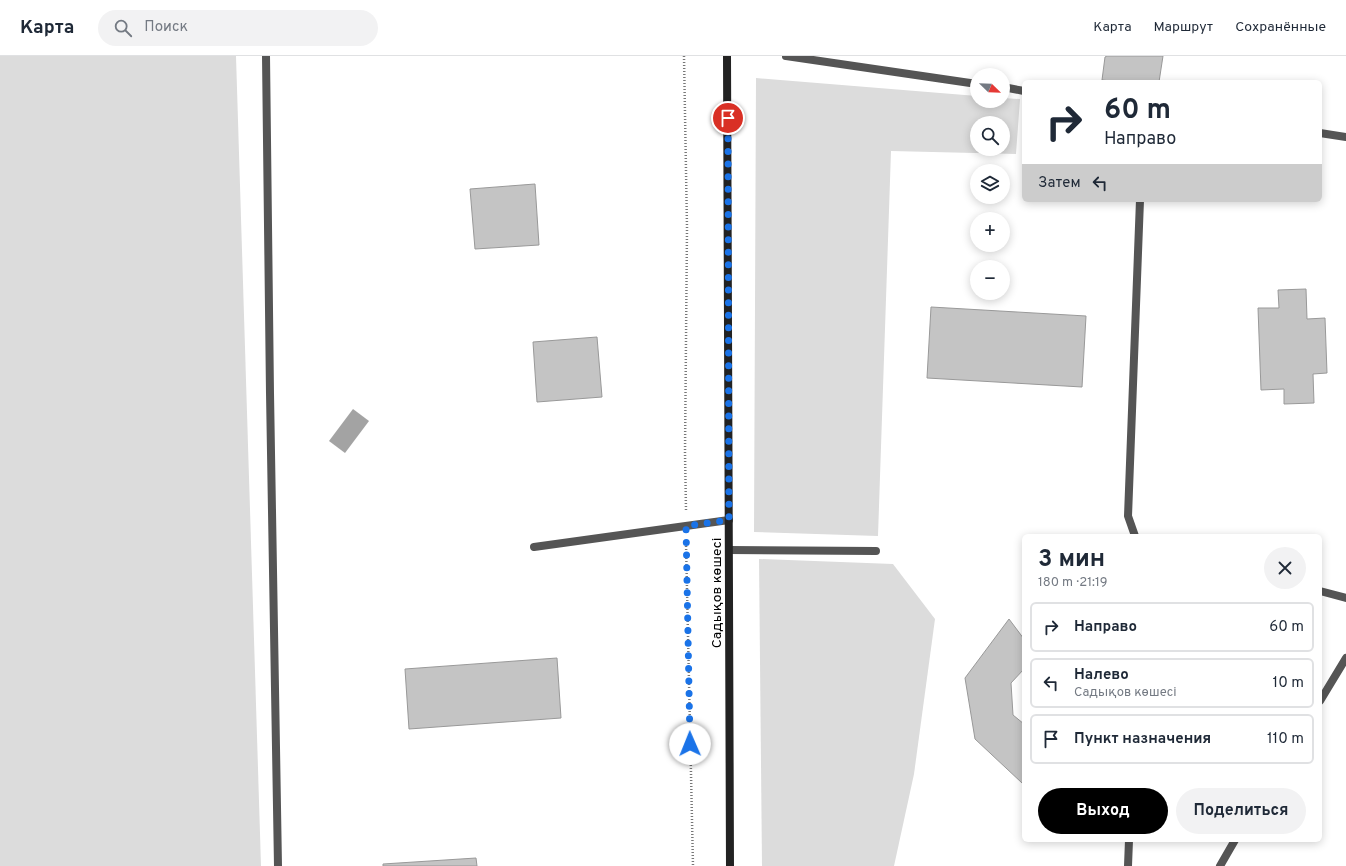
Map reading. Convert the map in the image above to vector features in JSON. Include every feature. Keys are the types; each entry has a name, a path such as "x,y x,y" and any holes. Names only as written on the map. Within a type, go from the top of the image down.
{"street":[{"name":"Садықов көшесі","path":"727,56 730,866"}],"lane":[{"path":"266,56 278,866"},
{"path":"786,56 970,83"},
{"path":"1010,89 1022,90"},
{"path":"1322,134 1346,137"},
{"path":"1134,534 1128,516 1140,202"},
{"path":"534,547 729,520"},
{"path":"729,550 876,551"},
{"path":"1322,592 1346,598"},
{"path":"1322,698 1346,658"},
{"path":"1128,866 1129,842"},
{"path":"1220,866 1235,842"}],"path":[{"path":"684,56 687,228 685,453 692,866"}],"shaded area":[{"path":"0,56 236,56 261,866 0,866"},
{"path":"756,78 970,95 970,108 1010,108 1010,98 1020,99 1016,154 1010,154 1010,116 970,116 970,153 891,151 878,536 754,532"},
{"path":"353,409 369,421 345,453 329,441"},
{"path":"759,559 893,564 935,619 914,774 894,866 762,866"}],"building":[{"path":"1163,56 1159,80 1102,80 1105,57"},
{"path":"535,184 539,245 475,249 470,189"},
{"path":"1306,289 1307,319 1325,318 1327,373 1313,374 1314,403 1284,404 1284,389 1261,390 1258,308 1279,308 1278,290"},
{"path":"931,307 1086,316 1082,387 927,378"},
{"path":"597,337 602,397 537,402 533,342"},
{"path":"1009,619 1022,636 1022,671 1011,683 1013,715 1022,722 1022,783 975,739 965,678"},
{"path":"557,658 561,718 409,729 405,669"},
{"path":"476,858 477,866 383,866 383,864"}],"route":[{"path":"690,744 686,526 729,520 728,118"}]}
